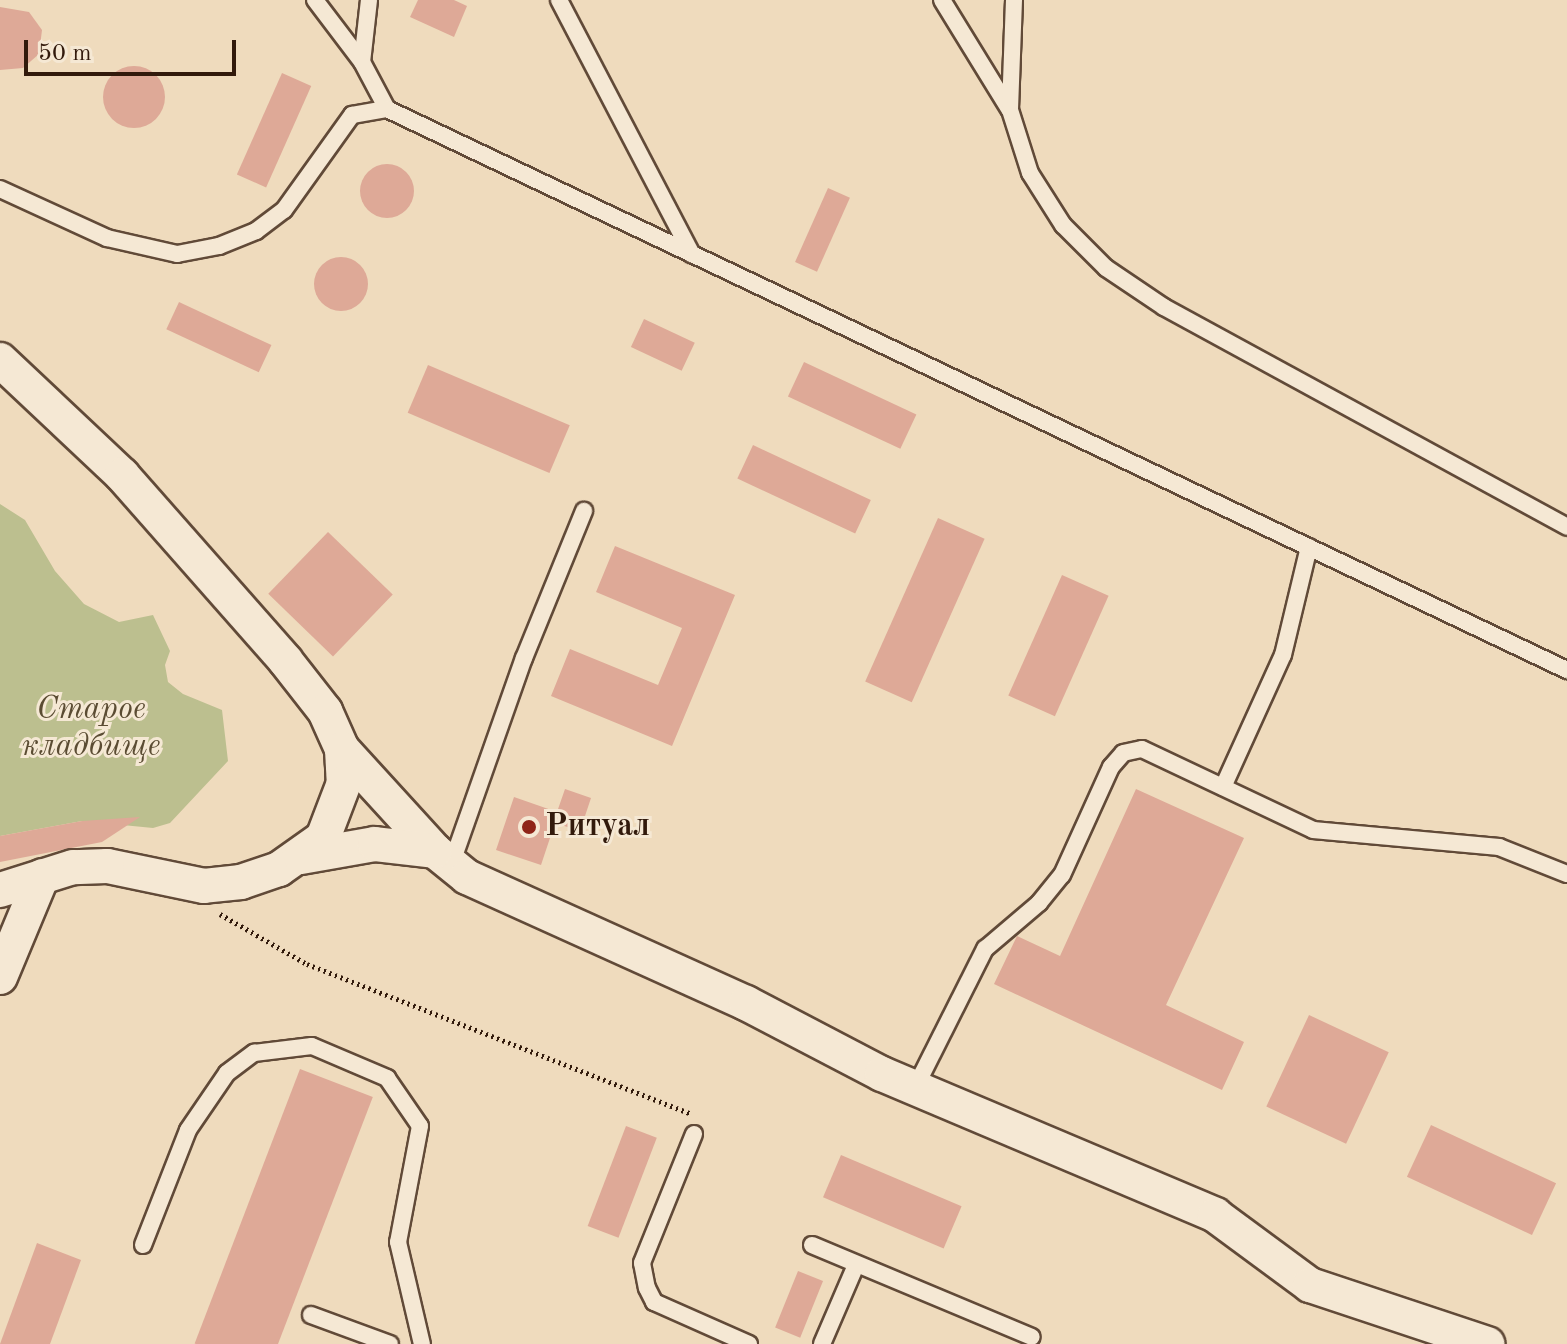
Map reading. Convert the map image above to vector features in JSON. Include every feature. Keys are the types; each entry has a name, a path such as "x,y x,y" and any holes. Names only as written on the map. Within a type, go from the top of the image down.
{"street":[{"path":"0,360 122,475 285,660 325,711 342,749 443,858 467,877 746,1003 915,1088 1215,1215 1310,1285 1487,1344"},
{"path":"301,857 323,838 336,816 344,783 342,749"},
{"path":"0,890 73,867 107,866 204,886 241,882 301,857 375,844 443,858"},
{"path":"0,977 42,876"}],"lane":[{"path":"315,0 362,62 387,109"},
{"path":"362,62 369,0"},
{"path":"559,0 692,254"},
{"path":"942,0 1010,110 1030,173 1063,225 1106,268 1164,307 1567,527"},
{"path":"1010,110 1014,0"},
{"path":"0,189 107,238 177,254 219,246 256,231 284,210 352,115 387,109 1567,670"},
{"path":"443,858 584,511"},
{"path":"1223,787 1283,655 1309,547"},
{"path":"915,1088 985,949 1039,903 1062,875 1111,767 1123,753 1142,749 1313,830 1499,847 1567,874"},
{"path":"143,1245 188,1130 227,1073 254,1053 312,1046 387,1078 420,1126 398,1242 422,1344"},
{"path":"694,1134 642,1263 647,1288 654,1302 749,1344"},
{"path":"812,1245 1032,1337"},
{"path":"822,1344 856,1265"},
{"path":"311,1315 390,1344"}],"path":[{"path":"205,905 307,964 686,1108 695,1118 694,1134"}],"green space":[{"name":"Старое кладбище","path":"0,504 25,520 55,571 84,604 119,622 153,615 170,651 165,665 168,682 183,694 222,710 228,761 170,823 153,828 82,821 0,836"}],"building":[{"path":"418,0 454,0 467,6 454,37 410,17"},
{"path":"0,7 29,12 42,30 39,54 23,68 0,70"},
{"path":"134,66 146,68 156,75 163,85 163,109 156,119 146,126 134,128 122,126 112,119 105,109 103,97 105,85 112,75 122,68"},
{"path":"282,73 311,86 266,187 237,174"},
{"path":"387,164 406,172 414,191 406,210 387,218 368,210 360,191 368,172"},
{"path":"828,188 850,198 817,272 795,262"},
{"path":"341,257 360,265 368,284 360,303 341,311 322,303 314,284 322,265"},
{"path":"179,302 271,345 259,372 166,329"},
{"path":"644,319 695,343 682,371 631,347"},
{"path":"804,362 916,414 900,449 788,396"},
{"path":"428,365 570,425 549,473 408,413"},
{"path":"753,445 871,500 855,533 737,479"},
{"path":"938,518 985,539 912,702 865,682"},
{"path":"328,532 393,595 333,656 268,594"},
{"path":"615,546 735,595 672,746 551,696 570,649 658,685 682,628 596,592"},
{"path":"1062,575 1109,596 1055,716 1008,696"},
{"name":"Ритуал","path":"565,789 591,798 580,831 555,823 541,865 496,850 514,797 557,812"},
{"path":"1136,789 1244,838 1166,1005 1244,1042 1222,1090 994,984 1017,936 1060,956"},
{"path":"140,817 102,842 0,862 0,836 82,821"},
{"path":"1309,1015 1389,1052 1346,1144 1266,1107"},
{"path":"300,1069 373,1097 278,1344 195,1343"},
{"path":"1431,1125 1556,1183 1532,1235 1407,1177"},
{"path":"626,1126 657,1138 618,1238 588,1226"},
{"path":"841,1155 962,1206 944,1249 823,1197"},
{"path":"37,1243 81,1260 50,1344 0,1344"},
{"path":"798,1271 823,1281 800,1338 775,1328"}],"place":[{"name":"Ритуал","path":"529,827"}]}
